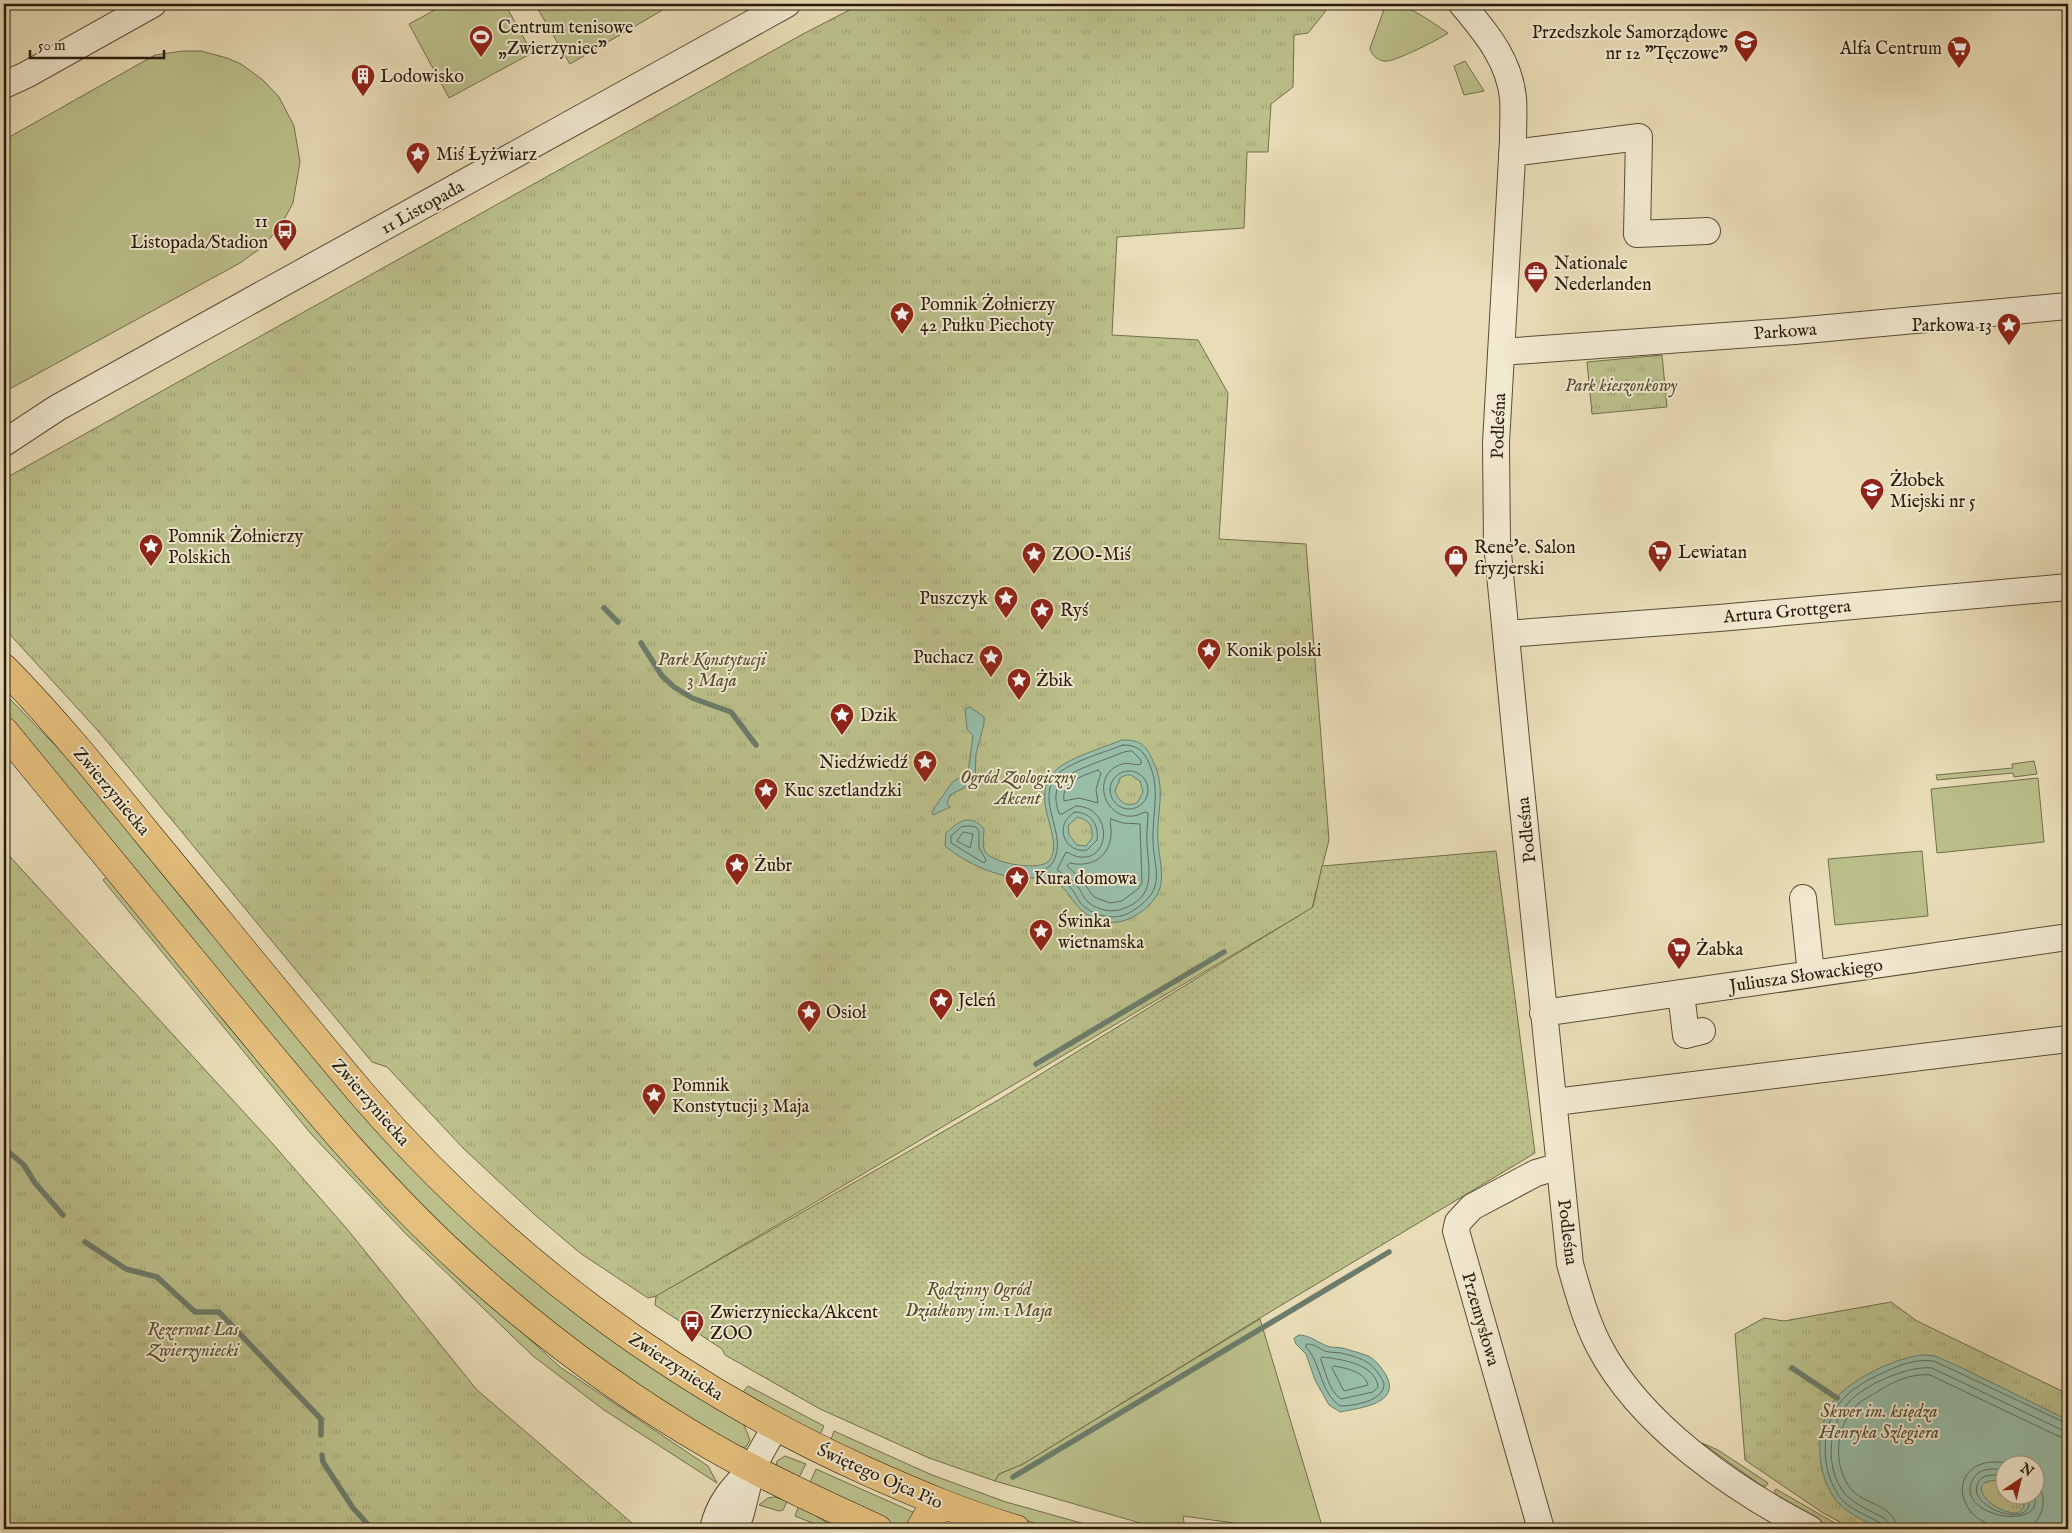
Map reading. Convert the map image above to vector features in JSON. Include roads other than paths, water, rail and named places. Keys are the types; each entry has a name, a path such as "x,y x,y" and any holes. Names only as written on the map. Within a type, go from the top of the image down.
{"main road":[{"name":"Zwierzyniecka","path":"4,668 94,768 364,1096 421,1158 480,1216 545,1272 598,1314 675,1368 775,1427"},
{"path":"4,732 291,1080 359,1159 414,1216 476,1275 534,1324 582,1361 702,1440 798,1493 878,1529"},
{"name":"Świętego Ojca Pio","path":"775,1427 832,1456 947,1506 1016,1529"},
{"path":"920,1529 928,1515 947,1506"}],"street":[{"path":"4,85 26,75 153,4"},
{"name":"11 Listopada","path":"4,443 58,408 787,4"},
{"name":"Podleśna","path":"1442,4 1485,32"},
{"name":"Podleśna","path":"1462,4 1485,32 1503,60 1512,97 1512,153 1496,444 1496,518 1543,1013 1570,1264 1582,1305 1599,1346 1618,1378 1648,1414 1688,1449 1741,1487 1810,1529"},
{"path":"1512,153 1639,137 1637,234 1707,231"},
{"name":"Parkowa","path":"1502,352 1795,331 2068,306"},
{"name":"11 Listopada","path":"4,431 58,408"},
{"name":"Artura Grottgera","path":"1506,634 2068,587"},
{"path":"1803,898 1810,974"},
{"name":"Juliusza Słowackiego","path":"1543,1013 2068,937"},
{"path":"1680,993 1686,1035 1702,1031"},
{"path":"1554,1102 2068,1039"},
{"name":"Przemysłowa","path":"1541,1529 1456,1232 1461,1217 1472,1207 1536,1173 1560,1166"},
{"path":"713,1529 727,1494 752,1468 775,1427"},
{"path":"735,1529 752,1468"}],"water":[{"path":"970,707 984,717 976,754 975,782 950,795 947,803 950,807 933,815 932,812 952,783 968,773 973,735 967,729 965,709"},
{"path":"1122,740 1137,742 1148,751 1157,772 1160,791 1158,842 1161,871 1160,888 1154,900 1137,915 1118,922 1106,922 1094,918 1083,912 1064,888 1058,884 1048,880 1012,877 990,871 966,860 945,846 946,833 960,822 969,820 979,824 984,829 984,849 992,858 1018,865 1037,866 1044,864 1049,861 1053,852 1045,795 1047,784 1053,773 1085,754","holes":["1131,775 1140,781 1143,792 1137,803 1123,803 1115,791 1120,778","1077,817 1085,820 1092,830 1092,838 1086,846 1077,845 1069,835 1068,826"]},
{"path":"1299,1335 1310,1337 1329,1347 1342,1348 1371,1357 1386,1375 1389,1385 1388,1392 1376,1403 1357,1409 1340,1412 1329,1405 1315,1380 1306,1354 1296,1344 1294,1338"},
{"path":"1922,1355 1935,1356 2068,1420 2068,1529 1888,1530 1879,1528 1861,1519 1839,1504 1828,1487 1820,1458 1822,1428 1826,1414 1833,1402 1851,1385 1881,1368"}],"waterway":[{"path":"604,608 618,622"},
{"path":"641,643 662,676 674,687 692,698 731,712 756,745"},
{"path":"1036,1064 1224,952"},
{"path":"4,1148 24,1165 35,1183 63,1215"},
{"path":"85,1242 126,1269 157,1277 195,1312 219,1312 321,1419 321,1435"},
{"path":"1013,1477 1389,1252"},
{"path":"1792,1368 1837,1398"},
{"path":"322,1455 323,1462 353,1508 372,1529"}],"place":[{"name":"Centrum tenisowe „Zwierzyniec”","path":"481,58"},
{"name":"Przedszkole Samorządowe nr 12 \"Tęczowe\"","path":"1746,63"},
{"name":"Alfa Centrum","path":"1959,69"},
{"name":"Lodowisko","path":"363,97"},
{"name":"Miś Łyżwiarz","path":"418,175"},
{"name":"11 Listopada/Stadion","path":"285,252"},
{"name":"Nationale Nederlanden","path":"1536,294"},
{"name":"Pomnik Żołnierzy 42 Pułku Piechoty","path":"902,335"},
{"name":"Parkowa 13","path":"2009,346"},
{"name":"Żłobek Miejski nr 5","path":"1872,511"},
{"name":"Pomnik Żołnierzy Polskich","path":"151,567"},
{"name":"Lewiatan","path":"1660,573"},
{"name":"ZOO-Miś","path":"1034,575"},
{"name":"Rene'e. Salon fryzjerski","path":"1456,578"},
{"name":"Puszczyk","path":"1006,619"},
{"name":"Ryś","path":"1042,631"},
{"name":"Konik polski","path":"1209,671"},
{"name":"Puchacz","path":"991,678"},
{"name":"Żbik","path":"1019,701"},
{"name":"Dzik","path":"842,736"},
{"name":"Niedźwiedź","path":"925,783"},
{"name":"Kuc szetlandzki","path":"766,811"},
{"name":"Żubr","path":"737,886"},
{"name":"Kura domowa","path":"1017,899"},
{"name":"Świnka wietnamska","path":"1041,952"},
{"name":"Żabka","path":"1679,970"},
{"name":"Jeleń","path":"941,1021"},
{"name":"Osioł","path":"809,1033"},
{"name":"Pomnik Konstytucji 3 Maja","path":"654,1116"},
{"name":"Zwierzyniecka/Akcent ZOO","path":"692,1343"}],"park label":[{"name":"Park kieszonkowy","path":"1621,385"},
{"name":"Park Konstytucji 3 Maja","path":"712,670"},
{"name":"Ogród Zoologiczny Akcent","path":"1018,788"},
{"name":"Rodzinny Ogród Działkowy im. 1 Maja","path":"979,1299"},
{"name":"Rezerwat Las Zwierzyniecki","path":"193,1339"},
{"name":"Skwer im. księdza Henryka Szlegiera","path":"1879,1421"}]}
